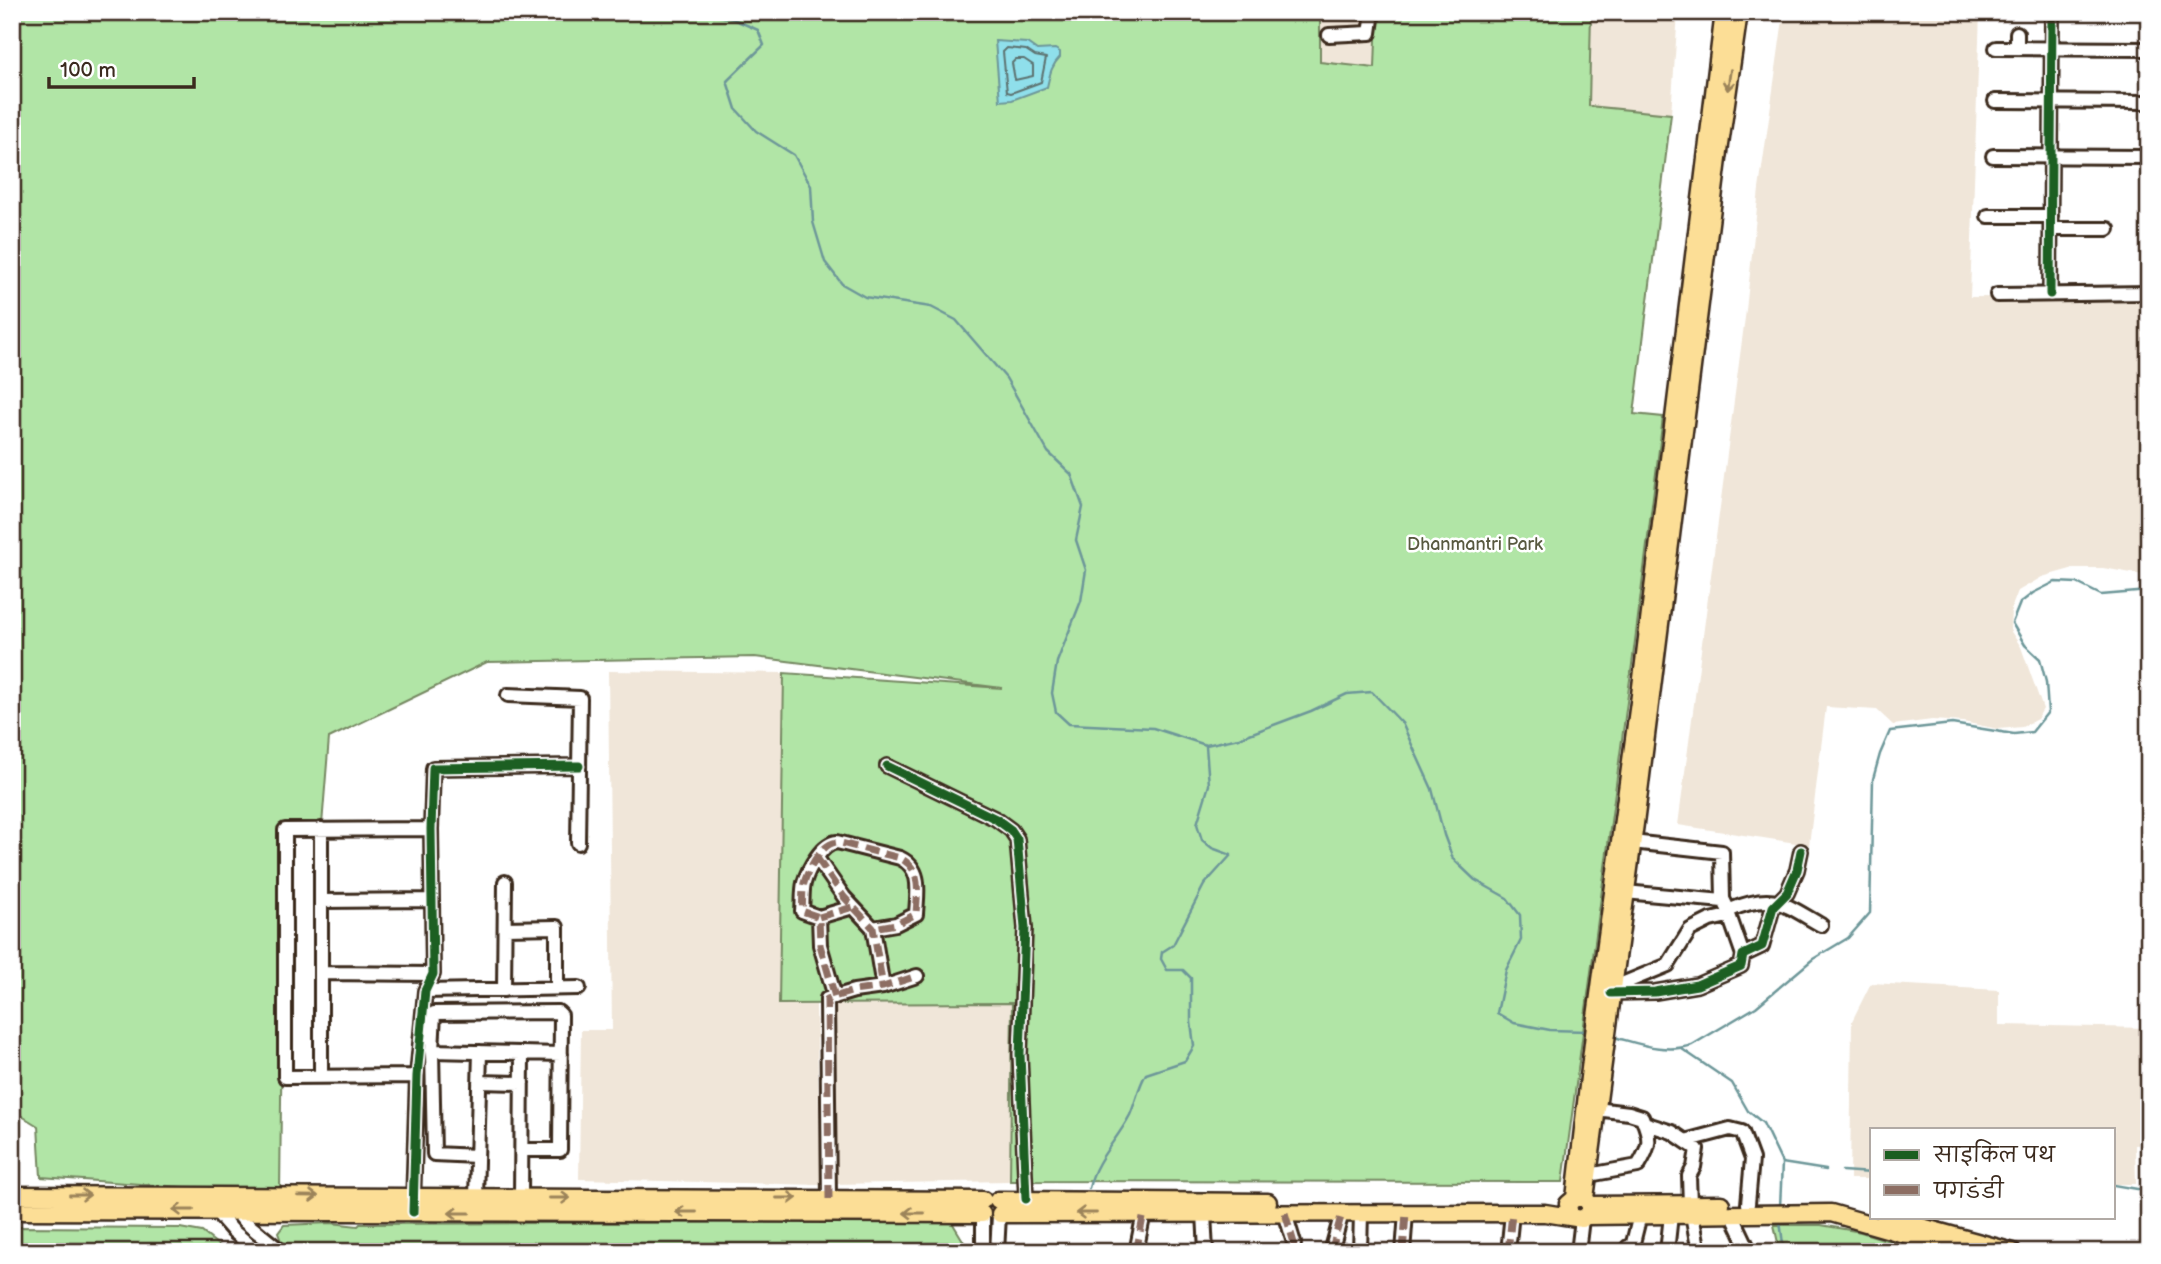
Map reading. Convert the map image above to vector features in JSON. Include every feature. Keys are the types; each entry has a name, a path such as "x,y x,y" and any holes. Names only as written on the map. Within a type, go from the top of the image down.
{"main road":[{"path":"1580,1208 1602,1018 1684,389 1724,12"},
{"path":"1684,389 1739,12"},
{"path":"1602,1018 1612,991 1609,965 1625,892 1632,842 1630,815"},
{"path":"1580,1208 1589,1175 1599,1045"},
{"path":"12,1195 202,1194 345,1204"},
{"path":"413,1204 476,1198 520,1198 591,1205 829,1199 991,1210 1026,1199 1691,1209 1748,1204 1769,1209"},
{"path":"12,1211 235,1210 345,1204 413,1204 1144,1213 1545,1213 1580,1208 1640,1215 1671,1215 1691,1209 1732,1214 1833,1202 1870,1212"},
{"path":"1794,1208 1831,1213 1967,1252"},
{"path":"1889,1218 2013,1252"}],"street":[{"path":"1329,34 1370,33 1373,12"},
{"path":"2050,294 2052,12"},
{"path":"2017,33 2017,48"},
{"path":"1996,48 2149,49"},
{"path":"1995,101 2149,102"},
{"path":"1993,156 2149,157"},
{"path":"1988,216 2108,229"},
{"path":"1997,295 2149,293"},
{"path":"508,695 580,698 578,843"},
{"path":"413,1204 417,1076 425,992 433,974 433,768 579,766"},
{"path":"887,766 996,819 1011,830 1017,839 1025,928 1020,1054 1026,1199"},
{"path":"321,829 321,1077"},
{"path":"417,1076 285,1077 285,830 431,829"},
{"path":"853,907 819,916 802,911 804,883 828,844 837,842 907,861 918,876 916,914 896,923 873,928"},
{"path":"1612,991 1655,992 1697,985 1741,965 1743,955 1727,909 1722,852 1632,842"},
{"path":"1743,955 1762,946 1773,907 1787,893 1797,870 1801,851"},
{"path":"817,858 853,907 873,928 883,987"},
{"path":"504,990 505,882"},
{"path":"1625,892 1727,909"},
{"path":"321,901 432,900"},
{"path":"1612,991 1668,965 1690,930 1727,909 1754,900 1779,901 1821,925"},
{"path":"819,916 820,945 835,997"},
{"path":"505,928 557,927 557,989"},
{"path":"321,972 433,974"},
{"path":"829,1199 827,999 854,991 883,987 917,975"},
{"path":"425,992 579,988"},
{"path":"477,1156 434,1154 434,1013 558,1012 562,1019 560,1150 522,1150"},
{"path":"432,1051 561,1054"},
{"path":"476,1198 480,1052"},
{"path":"520,1198 522,1053"},
{"path":"479,1082 522,1083"},
{"path":"1589,1175 1638,1166 1648,1150 1649,1133 1642,1117 1638,1114 1596,1109"},
{"path":"1644,1123 1672,1132 1696,1149 1694,1167 1689,1176 1691,1209 1699,1252"},
{"path":"1685,1141 1730,1129 1742,1132 1752,1159 1748,1204"},
{"path":"202,1194 233,1231 258,1252"},
{"path":"223,1195 245,1222 282,1252"},
{"path":"1578,1252 1580,1208"},
{"path":"983,1252 991,1210"},
{"path":"991,1210 997,1252"},
{"path":"1136,1252 1144,1213"},
{"path":"1204,1213 1206,1252"},
{"path":"1285,1213 1294,1243 1293,1252"},
{"path":"1331,1252 1342,1213"},
{"path":"1360,1252 1361,1213"},
{"path":"1403,1252 1406,1213"},
{"path":"1508,1252 1512,1213"},
{"path":"1732,1214 1750,1252"},
{"path":"1626,1252 1628,1247 1632,1247 1640,1215"},
{"path":"1667,1252 1671,1215"}],"shaded area":[{"path":"1320,12 1377,12 1376,68 1320,62"},
{"path":"1591,12 1678,12 1671,114 1589,106"},
{"path":"1784,12 1980,12 1970,297 2149,298 2149,576 2103,568 2074,568 2042,577 2018,591 2011,609 2010,630 2021,647 2043,709 2037,719 2022,727 1998,729 1963,722 1932,720 1893,725 1877,710 1826,707 1809,845 1678,825"},
{"path":"608,671 784,673 779,1003 816,1004 821,1185 579,1179 581,1030 612,1030"},
{"path":"1871,983 1999,990 1999,1025 2149,1028 2149,1144 2135,1145 2136,1184 2116,1184 2116,1128 1870,1128 1870,1179 1850,1179 1852,1021"},
{"path":"833,1003 1012,1003 1010,1181 833,1184"}],"green space":[{"name":"Dhanmantri Park","path":"12,12 1320,12 1320,62 1375,68 1377,12 1591,12 1589,106 1671,114 1634,414 1663,417 1563,1182 1010,1181 1012,1003 779,1004 784,673 1002,688 755,657 487,662 329,738 322,825 284,824 280,1194 41,1177 38,1126 12,1110"},
{"path":"946,1221 953,1224 970,1252 294,1252 281,1241 278,1233 284,1225 331,1223 358,1226"},
{"path":"1774,1225 1821,1225 1861,1232 1925,1252 1780,1252"},
{"path":"12,1227 180,1228 202,1232 227,1252 12,1252"}],"water":[{"path":"995,41 1027,43 1037,50 1055,49 1060,52 1060,57 1051,70 1047,87 1012,100 1000,101"}],"waterway":[{"path":"701,12 733,19 758,30 764,45 727,81 736,109 756,131 794,155 811,186 813,222 825,262 842,284 865,297 931,307 956,320 1006,378 1048,452 1071,474 1083,507 1076,540 1086,570 1081,601 1057,662 1052,693 1056,712 1069,724 1153,728 1206,745 1239,738 1311,711 1347,694 1372,692 1402,723 1432,789 1453,859 1475,880 1507,898 1520,915 1521,940 1506,970 1497,1013 1514,1023 1550,1030 1587,1031"},
{"path":"1614,1037 1662,1048 1692,1045 1756,1007 1813,959 1848,938 1870,913 1873,779 1890,731 1952,724 2014,734 2032,732 2048,712 2046,682 2040,659 2025,645 2012,623 2020,603 2055,582 2077,583 2101,595 2149,591"},
{"path":"1089,1188 1101,1159 1125,1125 1146,1074 1185,1061 1194,1046 1191,978 1183,970 1167,970 1161,959 1162,952 1173,945 1204,885 1231,855 1212,848 1202,840 1197,824 1209,785 1206,746"},
{"path":"1682,1049 1732,1083 1748,1111 1763,1123 1782,1163 1780,1207"},
{"path":"1782,1163 1826,1170"},
{"path":"1842,1171 1870,1173"},
{"path":"2116,1185 2149,1191"},
{"path":"1780,1221 1786,1252"}],"marked path":[{"path":"835,997 820,945 819,917 802,911 803,886 809,871 816,858 831,843 837,842 900,858 912,868 917,882 916,914 896,924 873,928"},
{"path":"817,858 844,897 873,928 883,987"},
{"path":"819,917 853,907"},
{"path":"829,1199 827,999 854,991 883,987 917,976"},
{"path":"1136,1252 1144,1213"},
{"path":"1285,1213 1294,1243 1293,1252"},
{"path":"1331,1252 1342,1213"},
{"path":"1403,1252 1406,1213"},
{"path":"1508,1252 1512,1213"}],"cycle path":[{"path":"2050,294 2052,12"},
{"path":"413,1212 417,1076 425,991 433,974 433,768 579,766"},
{"path":"887,766 996,819 1011,830 1017,839 1025,928 1020,1054 1026,1199"},
{"path":"1611,993 1655,992 1697,985 1741,966 1743,955 1762,946 1773,907 1787,893 1797,870 1801,851"}]}
